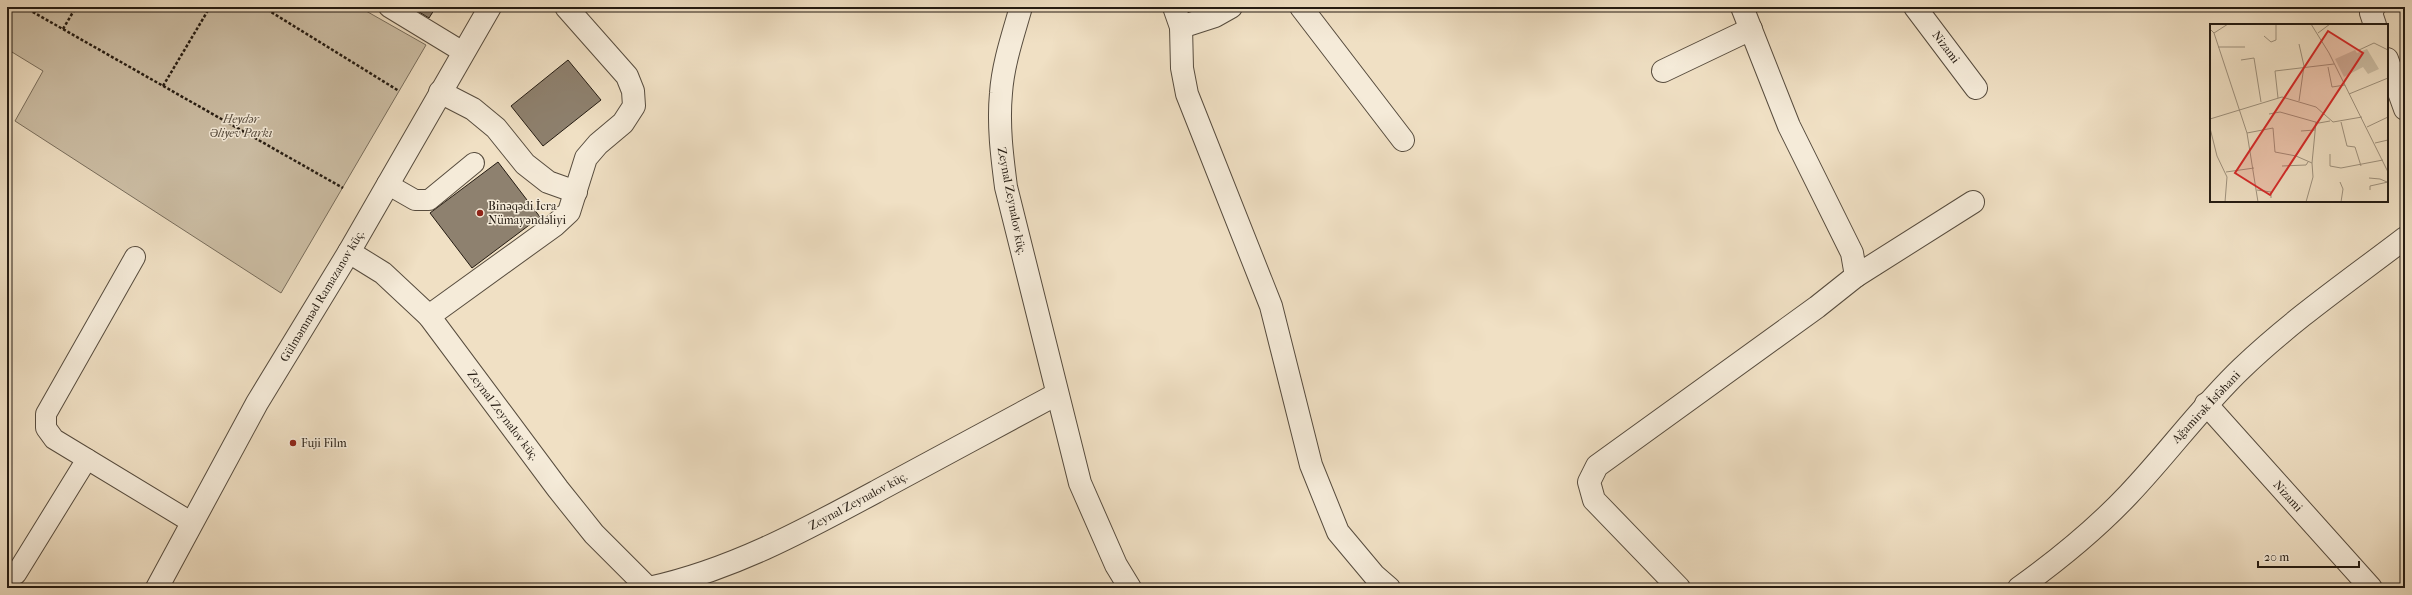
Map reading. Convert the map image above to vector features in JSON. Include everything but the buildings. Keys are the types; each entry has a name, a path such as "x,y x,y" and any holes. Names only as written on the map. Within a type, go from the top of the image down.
{"street":[{"name":"Gülməmməd Ramazanov küç.","path":"157,588 191,522 257,403 349,252 490,7"},
{"path":"430,316 555,225 569,212 586,158 598,144 623,123 634,106 633,91 628,76 566,7"},
{"name":"Zeynal Zeynalov küç.","path":"1021,7 1010,46 1001,93 1000,143 1006,188 1080,483 1116,565 1130,588"},
{"path":"1174,7 1181,27 1182,68 1186,94 1270,306 1311,465 1338,532 1374,575 1388,588"},
{"path":"1181,27 1215,16 1231,7"},
{"path":"1301,7 1403,140"},
{"path":"1742,7 1789,126 1852,254 1856,276"},
{"name":"Nizami","path":"1915,7 1976,88"},
{"path":"2374,7 2370,13 2375,24"},
{"path":"1663,71 1751,29"},
{"path":"2388,62 2405,109"},
{"path":"440,92 473,109 496,128 525,164 548,182 576,192"},
{"path":"1679,588 1594,500 1589,482 1597,466 1817,307 1856,276 1973,202"},
{"name":"Ağamirək İsfəhani","path":"2019,588 2090,531 2130,494 2206,404 2275,339 2405,238"},
{"name":"Zeynal Zeynalov küç.","path":"349,252 383,273 430,316 558,489 594,534 649,588 679,582 726,565 788,539 1057,394"},
{"name":"Nizami","path":"2206,404 2371,588"}],"lane":[{"path":"389,7 463,52"},
{"path":"387,184 415,200 429,200 474,163"},
{"path":"135,257 46,414 46,428 54,439 191,522"},
{"path":"16,574 86,459"}],"path":[{"path":"24,7 343,188"},
{"path":"63,29 76,7"},
{"path":"163,86 210,7"},
{"path":"263,7 399,91"}],"green space":[{"name":"Heydər Əliyev Parkı","path":"7,7 359,7 426,45 281,293 15,121 43,71 7,49"}],"place":[{"name":"Binəqədi İcra Nümayəndəliyi","path":"480,213"},
{"name":"Fuji Film","path":"293,443"}]}
